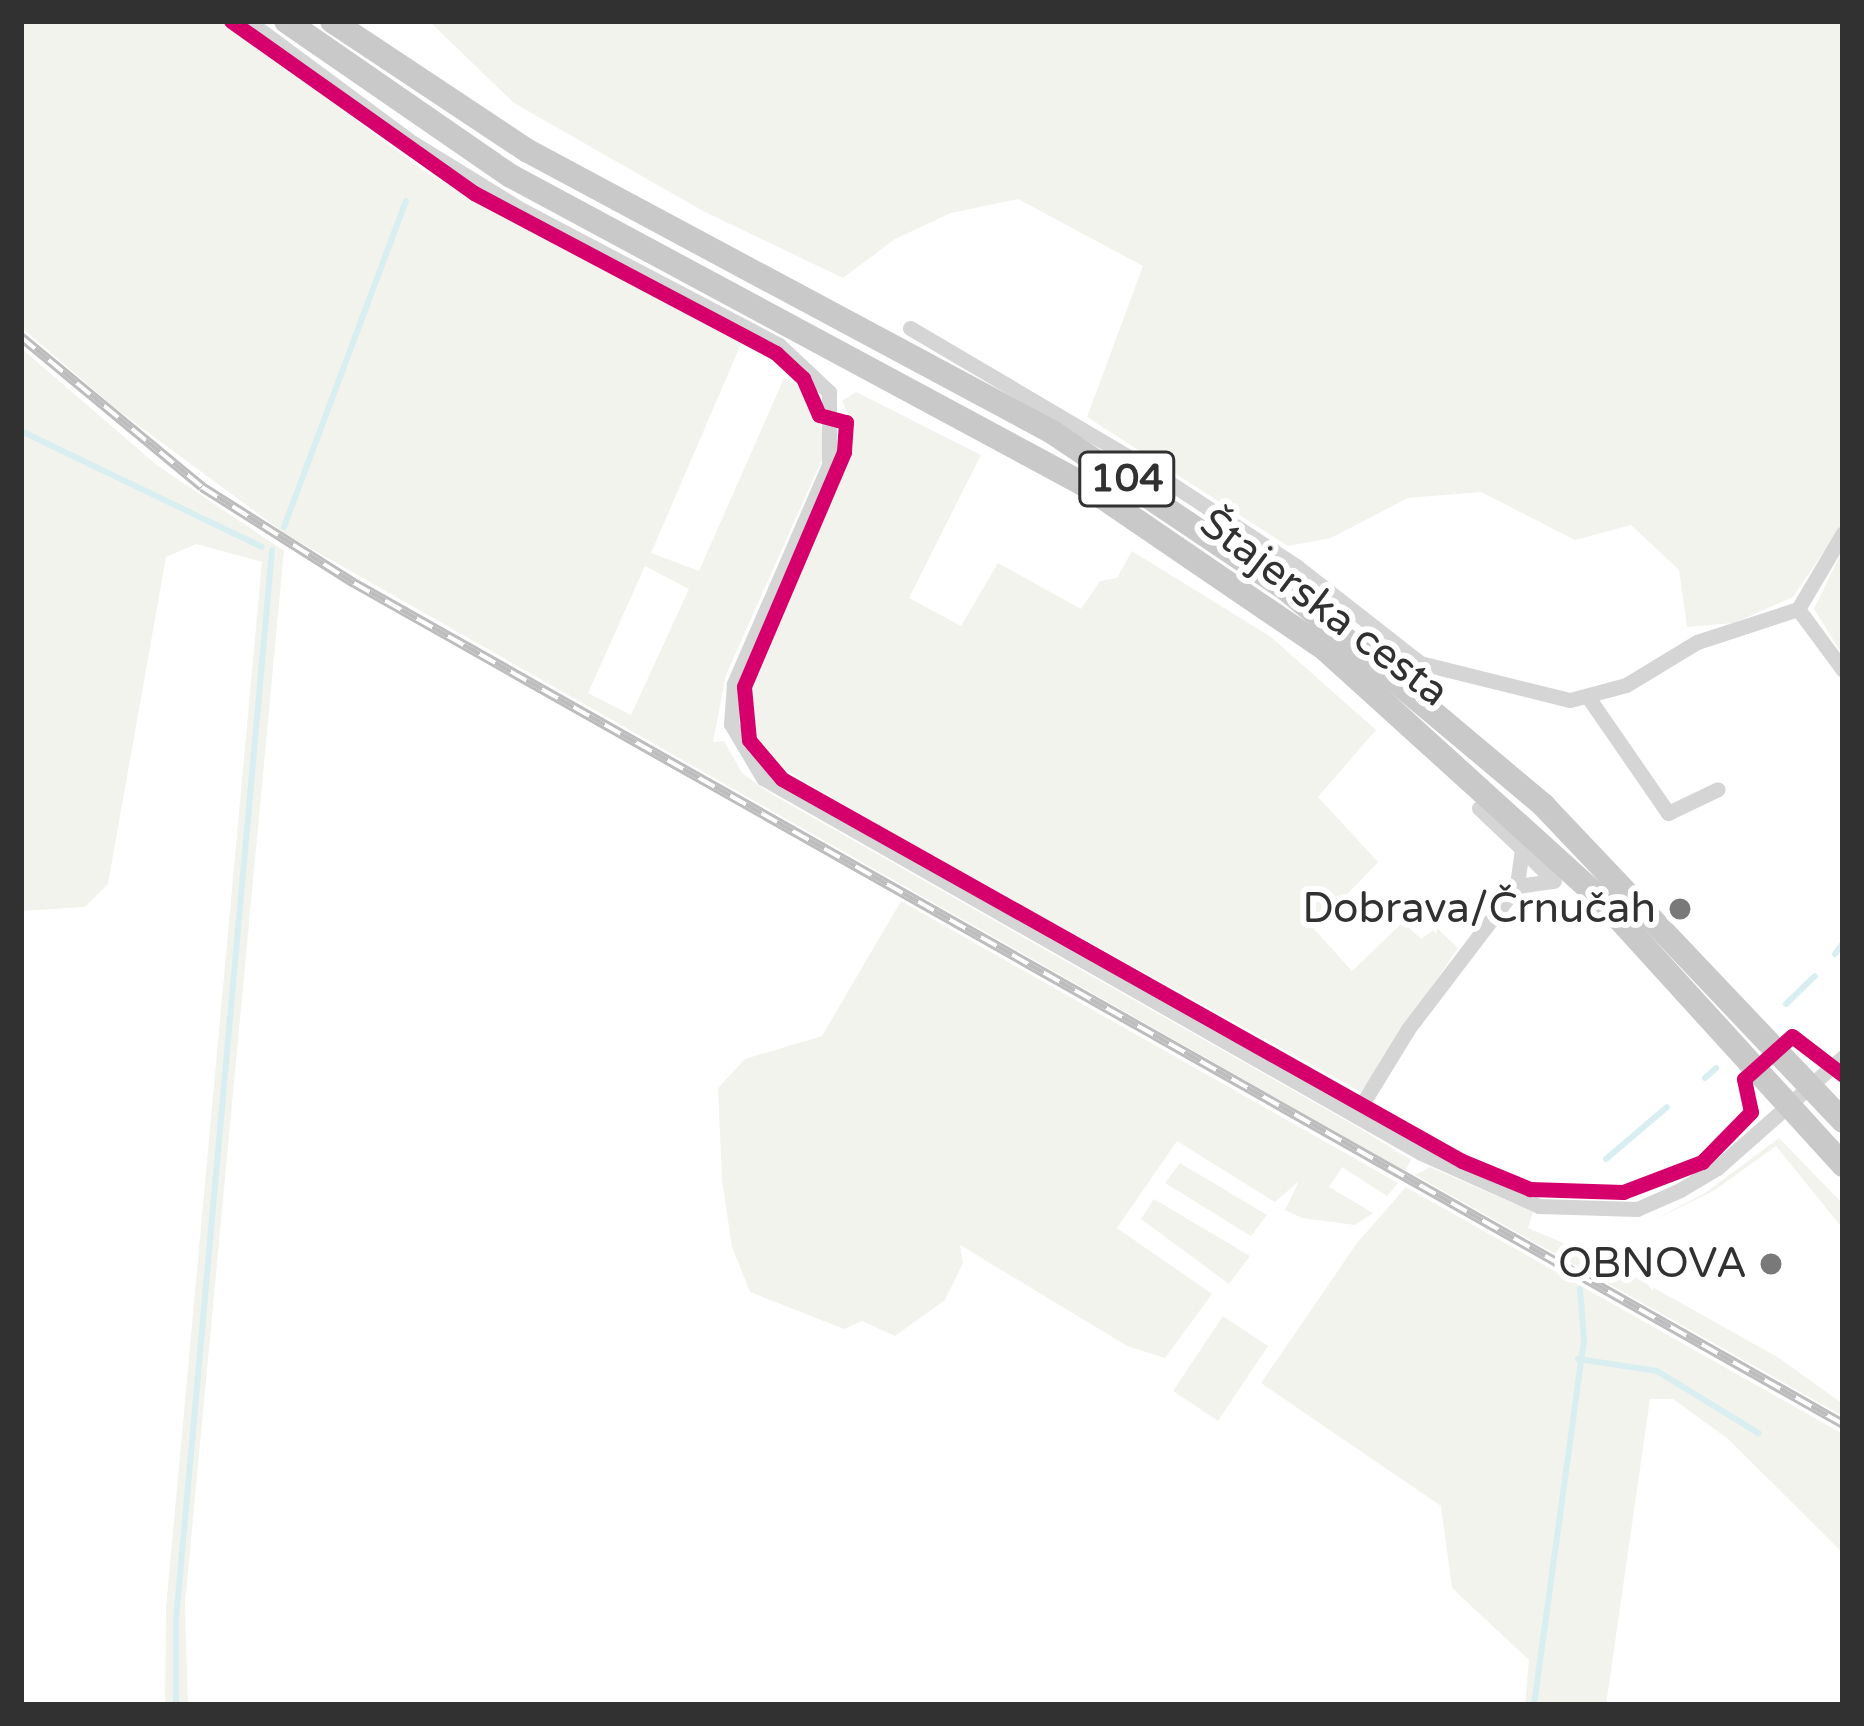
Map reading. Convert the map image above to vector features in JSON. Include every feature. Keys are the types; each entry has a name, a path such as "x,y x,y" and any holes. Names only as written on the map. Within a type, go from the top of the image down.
{"main road":[{"name":"Štajerska cesta","path":"286,21 512,176 992,429 1169,539 1310,638 1496,796 1791,1104 1843,1165"},
{"name":"Štajerska cesta","path":"332,21 528,151 1052,432 1287,590 1544,806 1843,1120"}],"street":[{"path":"248,21 412,143 522,210 779,345 829,392 829,465 734,684 731,724 763,778 1488,1190 1539,1206 1637,1209 1699,1179 1843,1057"},
{"path":"910,328 1259,541 1420,663 1474,681 1588,697 1625,685 1696,642 1798,609 1843,533"},
{"path":"1798,609 1843,670"},
{"path":"1588,697 1668,813 1718,789"},
{"path":"1479,808 1553,881 1517,886"},
{"path":"1356,1114 1419,1014 1517,886 1522,849"}],"shaded area":[{"path":"21,21 225,21 425,172 741,344 651,553 699,571 784,378 804,388 825,436 823,457 726,675 713,742 724,741 742,773 1354,1125 1411,1160 1405,1171 287,535 115,408 21,327","holes":["645,566 689,589 631,715 588,693"]},
{"path":"429,21 1843,21 1843,523 1793,597 1734,623 1687,627 1679,570 1631,525 1575,540 1481,492 1408,498 1331,538 1288,546 1087,417 1143,266 1018,199 951,213 895,239 843,278 703,211 514,103"},
{"path":"21,348 158,466 284,551 185,1604 188,1705 165,1705 166,1608 262,562 196,544 166,557 108,884 85,907 21,911"},
{"path":"856,392 981,455 909,598 961,626 998,563 1081,609 1100,581 1117,578 1132,551 1271,637 1376,730 1318,797 1378,862 1314,929 1352,971 1403,922 1421,939 1437,928 1458,948 1361,1092 895,835 772,762 755,740 745,704 752,673 847,455 850,418 842,401"},
{"path":"1843,549 1843,656 1814,609"},
{"path":"901,901 1398,1183 1387,1196 1342,1167 1329,1187 1373,1213 1355,1225 1302,1218 1285,1210 1299,1181 1275,1202 1177,1141 1117,1228 1212,1294 1165,1358 1127,1346 960,1245 963,1263 945,1300 895,1336 862,1321 844,1329 750,1292 732,1247 722,1180 718,1088 745,1059 822,1036"},
{"path":"1779,1138 1843,1204 1843,1229 1776,1146 1715,1190 1650,1222 1705,1193"},
{"path":"1180,1163 1267,1215 1251,1236 1165,1183"},
{"path":"1430,1167 1533,1212 1528,1228 1606,1261 1779,1358 1843,1404 1843,1416 1415,1175"},
{"path":"1406,1187 1843,1434 1843,1553 1728,1439 1673,1399 1650,1399 1606,1705 1525,1705 1529,1660 1452,1588 1441,1506 1261,1383 1357,1243"},
{"path":"1154,1199 1250,1256 1229,1284 1141,1219"},
{"path":"1223,1316 1268,1346 1218,1421 1173,1391"}],"waterway":[{"path":"284,527 406,201"},
{"path":"21,431 262,547"},
{"path":"176,1705 176,1620 272,550"},
{"path":"1835,954 1843,943"},
{"path":"1786,1004 1815,976"},
{"path":"1705,1078 1716,1068"},
{"path":"1606,1159 1667,1107"},
{"path":"1589,1271 1595,1260"},
{"path":"1534,1705 1584,1340 1580,1289"},
{"path":"1578,1359 1657,1371 1758,1433"}],"railway":[{"path":"21,337 202,487 354,583 1843,1424"}],"cycle path":[{"path":"231,21 474,193 776,353 803,378 819,415 846,422 844,452 744,687 749,740 782,779 1462,1161 1530,1189 1623,1192 1702,1162 1751,1112 1744,1079 1792,1036 1843,1075"}],"place":[{"name":"Dobrava/Črnučah","path":"1680,909"},
{"name":"OBNOVA","path":"1771,1264"}]}
